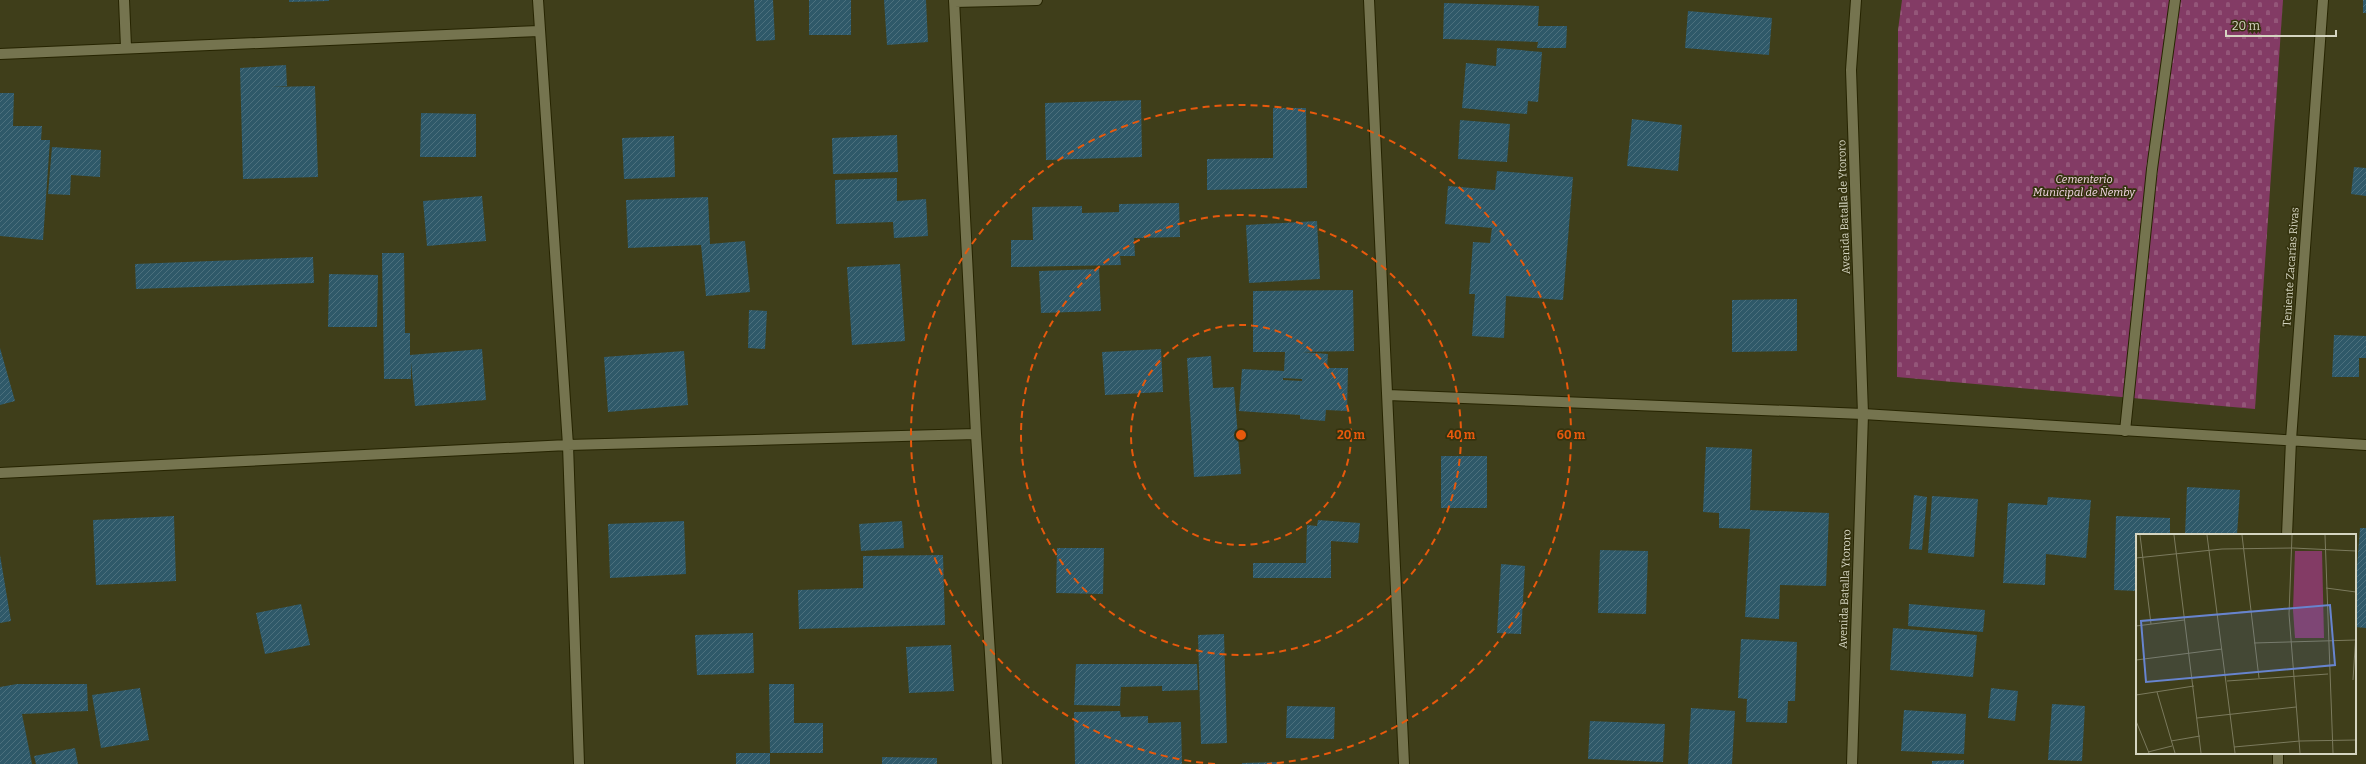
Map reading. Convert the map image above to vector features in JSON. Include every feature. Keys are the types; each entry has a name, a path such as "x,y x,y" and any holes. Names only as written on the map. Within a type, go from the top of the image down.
{"street":[{"path":"124,0 126,47"},
{"path":"538,0 568,445 580,764"},
{"path":"997,764 976,434 954,1 1037,0"},
{"path":"1369,0 1404,764"},
{"name":"Avenida Batalla de Ytororo","path":"1856,0 1852,70 1863,414"},
{"path":"2125,431 2152,169 2175,0"},
{"name":"Teniente Zacarías Rivas","path":"2287,534 2291,440 2322,0"},
{"path":"0,54 126,47 539,31"},
{"path":"1388,395 1863,414 2366,445"},
{"name":"Avenida Batalla Ytororo","path":"1852,764 1863,414"},
{"path":"0,473 568,445 976,434"}],"green space":[{"name":"Cementerio Municipal de Ñemby","path":"1902,0 2283,0 2255,409 1897,377 1898,30"}],"building":[{"path":"289,0 329,0 329,1 289,2"},
{"path":"754,0 773,0 775,40 756,41"},
{"path":"809,0 851,0 851,35 809,35"},
{"path":"884,0 926,0 928,42 887,45"},
{"path":"2363,0 2366,0 2366,13 2363,13"},
{"path":"1444,3 1539,6 1538,26 1567,26 1566,48 1537,48 1538,42 1443,39"},
{"path":"1688,11 1772,18 1769,55 1685,48"},
{"path":"1497,48 1542,52 1538,102 1528,101 1527,114 1462,108 1466,63 1496,66"},
{"path":"286,65 287,86 271,87 315,86 318,177 243,179 240,68"},
{"path":"0,93 14,93 13,126 42,126 41,140 50,140 43,240 0,236"},
{"path":"1141,100 1142,157 1046,160 1045,103"},
{"path":"1273,108 1306,108 1307,188 1207,190 1207,159 1273,158"},
{"path":"421,113 476,114 476,157 420,157"},
{"path":"1632,119 1682,125 1678,171 1627,166"},
{"path":"1460,120 1510,124 1507,162 1458,159"},
{"path":"897,135 898,172 833,174 832,138"},
{"path":"674,136 675,177 624,179 622,138"},
{"path":"52,147 101,150 100,177 71,175 70,195 48,194"},
{"path":"2354,167 2366,168 2366,196 2351,194"},
{"path":"1497,171 1573,177 1563,300 1506,296 1504,338 1472,336 1475,294 1469,294 1473,242 1490,243 1492,228 1445,224 1448,186 1495,190"},
{"path":"897,178 897,201 926,199 928,236 894,238 893,222 836,224 835,180"},
{"path":"482,196 486,241 427,246 423,201"},
{"path":"708,197 710,244 745,241 750,292 706,296 701,245 628,248 626,200"},
{"path":"1179,203 1180,237 1134,238 1135,256 1120,256 1121,265 1011,267 1011,240 1033,240 1032,207 1082,206 1082,213 1119,212 1119,204"},
{"path":"1317,221 1320,279 1249,283 1246,225"},
{"path":"382,253 404,253 405,333 410,333 410,355 482,349 486,400 415,406 411,362 411,379 384,379"},
{"path":"313,257 314,283 136,289 135,264"},
{"path":"900,264 905,341 852,345 847,267"},
{"path":"1099,269 1101,311 1041,313 1039,271"},
{"path":"329,274 378,275 377,327 328,327"},
{"path":"1353,290 1354,351 1302,352 1328,354 1327,368 1348,368 1347,411 1326,410 1325,421 1300,419 1300,415 1239,411 1242,369 1284,371 1285,352 1253,352 1253,291","holes":["1283,378 1302,379 1302,381 1283,380"]},
{"path":"1797,299 1797,351 1732,352 1732,300"},
{"path":"749,310 767,311 765,349 748,348"},
{"path":"2334,335 2366,336 2366,358 2359,358 2359,377 2332,377"},
{"path":"0,348 15,401 0,405"},
{"path":"1161,349 1163,392 1105,395 1102,352"},
{"path":"684,351 688,405 608,412 604,357"},
{"path":"1211,356 1213,388 1234,387 1241,474 1194,477 1187,358"},
{"path":"1706,447 1752,449 1750,510 1829,513 1826,586 1780,585 1779,619 1745,617 1750,529 1719,528 1719,513 1703,512"},
{"path":"1441,456 1487,456 1487,508 1441,508"},
{"path":"2187,487 2240,490 2237,534 2185,534"},
{"path":"1914,495 1927,497 1922,550 1909,549"},
{"path":"1932,496 1978,499 1974,557 1928,553"},
{"path":"2048,497 2091,500 2086,558 2046,554 2045,585 2003,583 2008,503 2047,505"},
{"path":"174,516 176,581 96,585 93,520"},
{"path":"2116,516 2170,518 2170,534 2136,534 2136,591 2114,590"},
{"path":"1318,520 1360,523 1358,543 1331,541 1331,578 1253,578 1253,563 1306,563 1307,525 1317,526"},
{"path":"684,521 686,574 610,578 608,524"},
{"path":"902,521 904,548 861,551 859,524"},
{"path":"2360,528 2366,528 2366,628 2356,627 2356,580"},
{"path":"1057,548 1104,548 1103,594 1056,593"},
{"path":"1600,550 1648,551 1646,614 1598,613"},
{"path":"0,555 11,621 0,623"},
{"path":"943,555 945,625 799,629 798,590 863,588 863,556"},
{"path":"1501,564 1525,566 1521,634 1497,633"},
{"path":"301,604 310,645 265,654 256,613"},
{"path":"1909,604 1985,610 1983,632 1908,626"},
{"path":"1893,628 1977,635 1973,677 1890,670"},
{"path":"753,633 754,673 697,675 695,635"},
{"path":"1224,634 1227,743 1201,744 1198,635"},
{"path":"1741,639 1797,642 1795,701 1788,701 1787,723 1746,722 1747,699 1738,698"},
{"path":"951,645 954,691 909,693 906,647"},
{"path":"1076,664 1197,664 1198,690 1162,691 1162,686 1121,687 1120,706 1074,705"},
{"path":"17,684 87,684 88,711 22,714 32,764 0,764 0,687"},
{"path":"769,684 794,684 794,723 823,723 823,753 770,753"},
{"path":"140,688 149,740 101,748 92,695"},
{"path":"1991,688 2018,691 2015,721 1988,718"},
{"path":"2052,704 2085,706 2082,761 2048,760"},
{"path":"1287,706 1335,707 1334,739 1286,738"},
{"path":"1691,708 1735,711 1732,764 1688,764"},
{"path":"1904,710 1966,714 1964,754 1901,751"},
{"path":"1120,711 1121,717 1148,716 1148,723 1181,722 1182,764 1075,764 1074,712"},
{"path":"1590,721 1665,724 1663,762 1588,759"},
{"path":"75,748 78,764 36,764 34,756"},
{"path":"736,753 770,753 770,764 736,764"},
{"path":"882,757 937,758 937,764 882,764"},
{"path":"1964,760 1964,764 1932,764 1932,761"},
{"path":"1277,762 1277,764 1242,764 1242,763"}]}
